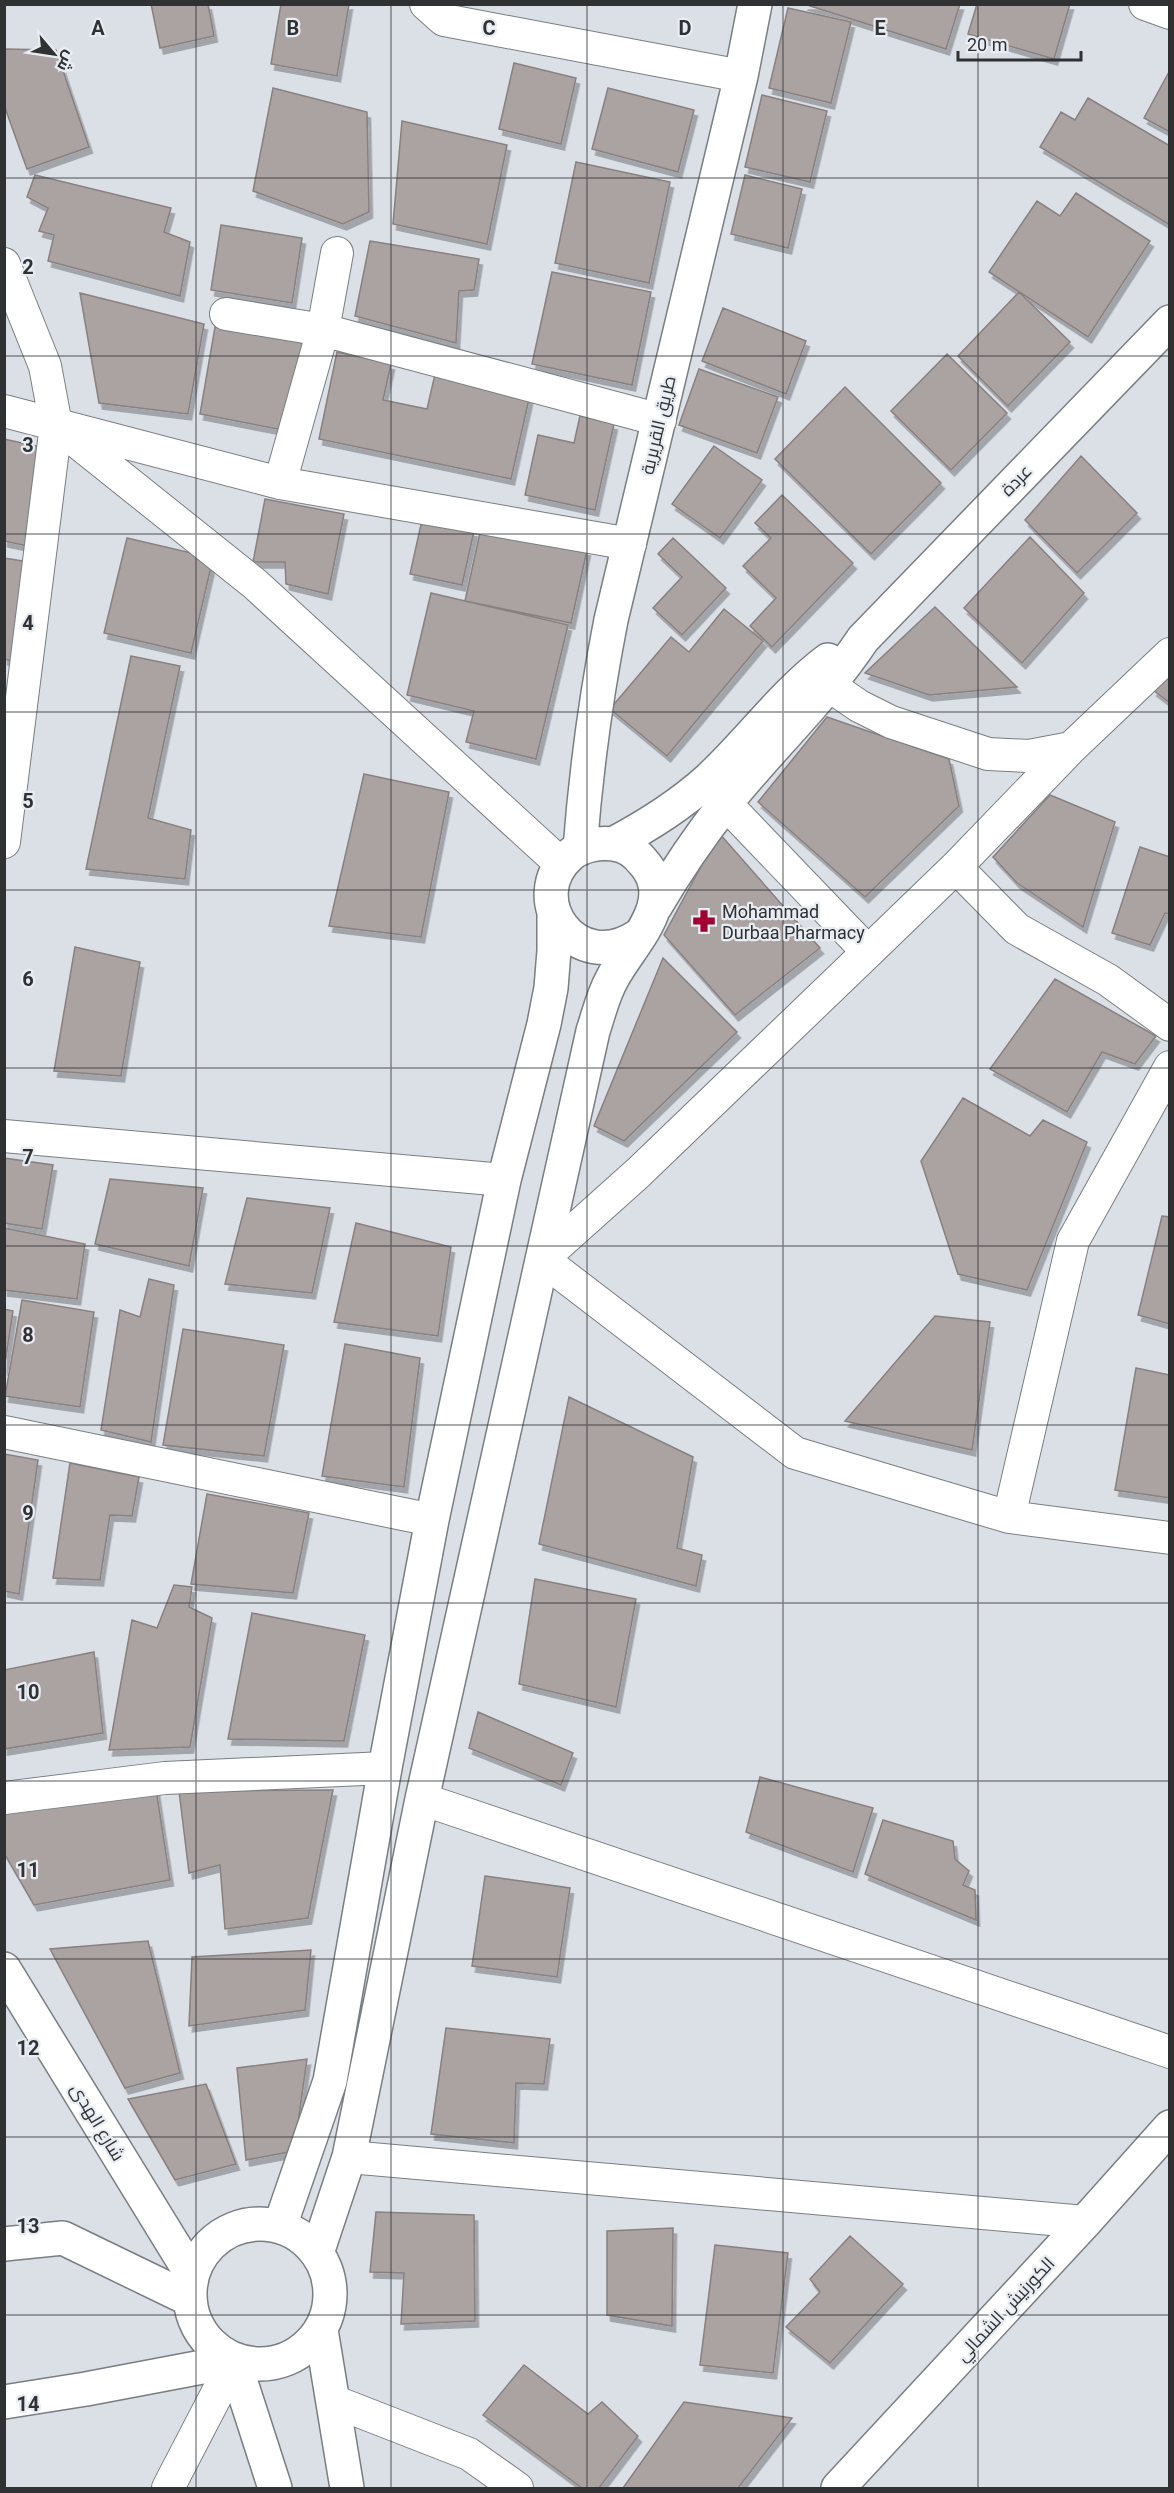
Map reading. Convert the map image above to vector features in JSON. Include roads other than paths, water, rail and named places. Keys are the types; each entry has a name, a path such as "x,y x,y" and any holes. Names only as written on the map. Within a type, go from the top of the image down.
{"street":[{"path":"426,4 444,20 741,76"},
{"name":"طريق القريرية","path":"571,856 596,696 741,76 755,4"},
{"path":"1145,4 1170,13"},
{"path":"280,483 323,330 337,253"},
{"path":"4,264 45,366 56,425 4,842"},
{"path":"226,314 323,330 660,420"},
{"name":"عردة","path":"863,639 1170,322"},
{"path":"4,411 280,483 630,544"},
{"path":"56,425 255,584 571,856"},
{"path":"317,2253 349,2157 422,1799 593,1031 611,981 638,936 646,927 655,907 682,862 725,803 830,686 863,639"},
{"path":"613,844 662,816 685,799 728,760 809,677 844,649 863,639"},
{"path":"542,1259 638,1173 868,952 956,867 1071,748 1170,654"},
{"path":"830,686 875,715 968,749 1008,756 1029,756 1071,748"},
{"path":"725,803 868,952"},
{"path":"280,2226 330,2081 385,1768 432,1520 504,1180 547,1006 554,951 554,913 551,897 554,880 571,856 596,844 613,844 626,848 647,866 655,886 655,907"},
{"path":"956,867 1017,929 1108,980 1170,1025"},
{"path":"554,913 561,926 571,936 584,944 597,948 612,948 626,944 638,936"},
{"path":"1009,1517 1073,1241 1170,1067"},
{"path":"4,1136 504,1180"},
{"path":"542,1259 795,1453 1009,1517 1170,1538"},
{"path":"4,1432 432,1520"},
{"path":"4,1798 165,1778 385,1768"},
{"path":"422,1799 1170,2052"},
{"name":"شارع الهدى","path":"4,1969 191,2287"},
{"name":"الكورنيش الشمالي","path":"838,2488 1170,2127"},
{"path":"349,2157 1085,2222"},
{"path":"4,2402 234,2361 259,2366 283,2362 305,2349 321,2330 330,2305 329,2278 317,2253 301,2236 280,2226 258,2224 236,2228 217,2239 201,2255 191,2287 203,2337 234,2361 275,2488"},
{"path":"4,2244 63,2238 191,2287"},
{"path":"321,2330 347,2488"},
{"path":"168,2488 234,2361"},
{"path":"333,2401 469,2454 517,2488"}],"place":[{"name":"Mohammad Durbaa Pharmacy","path":"704,921"}]}
